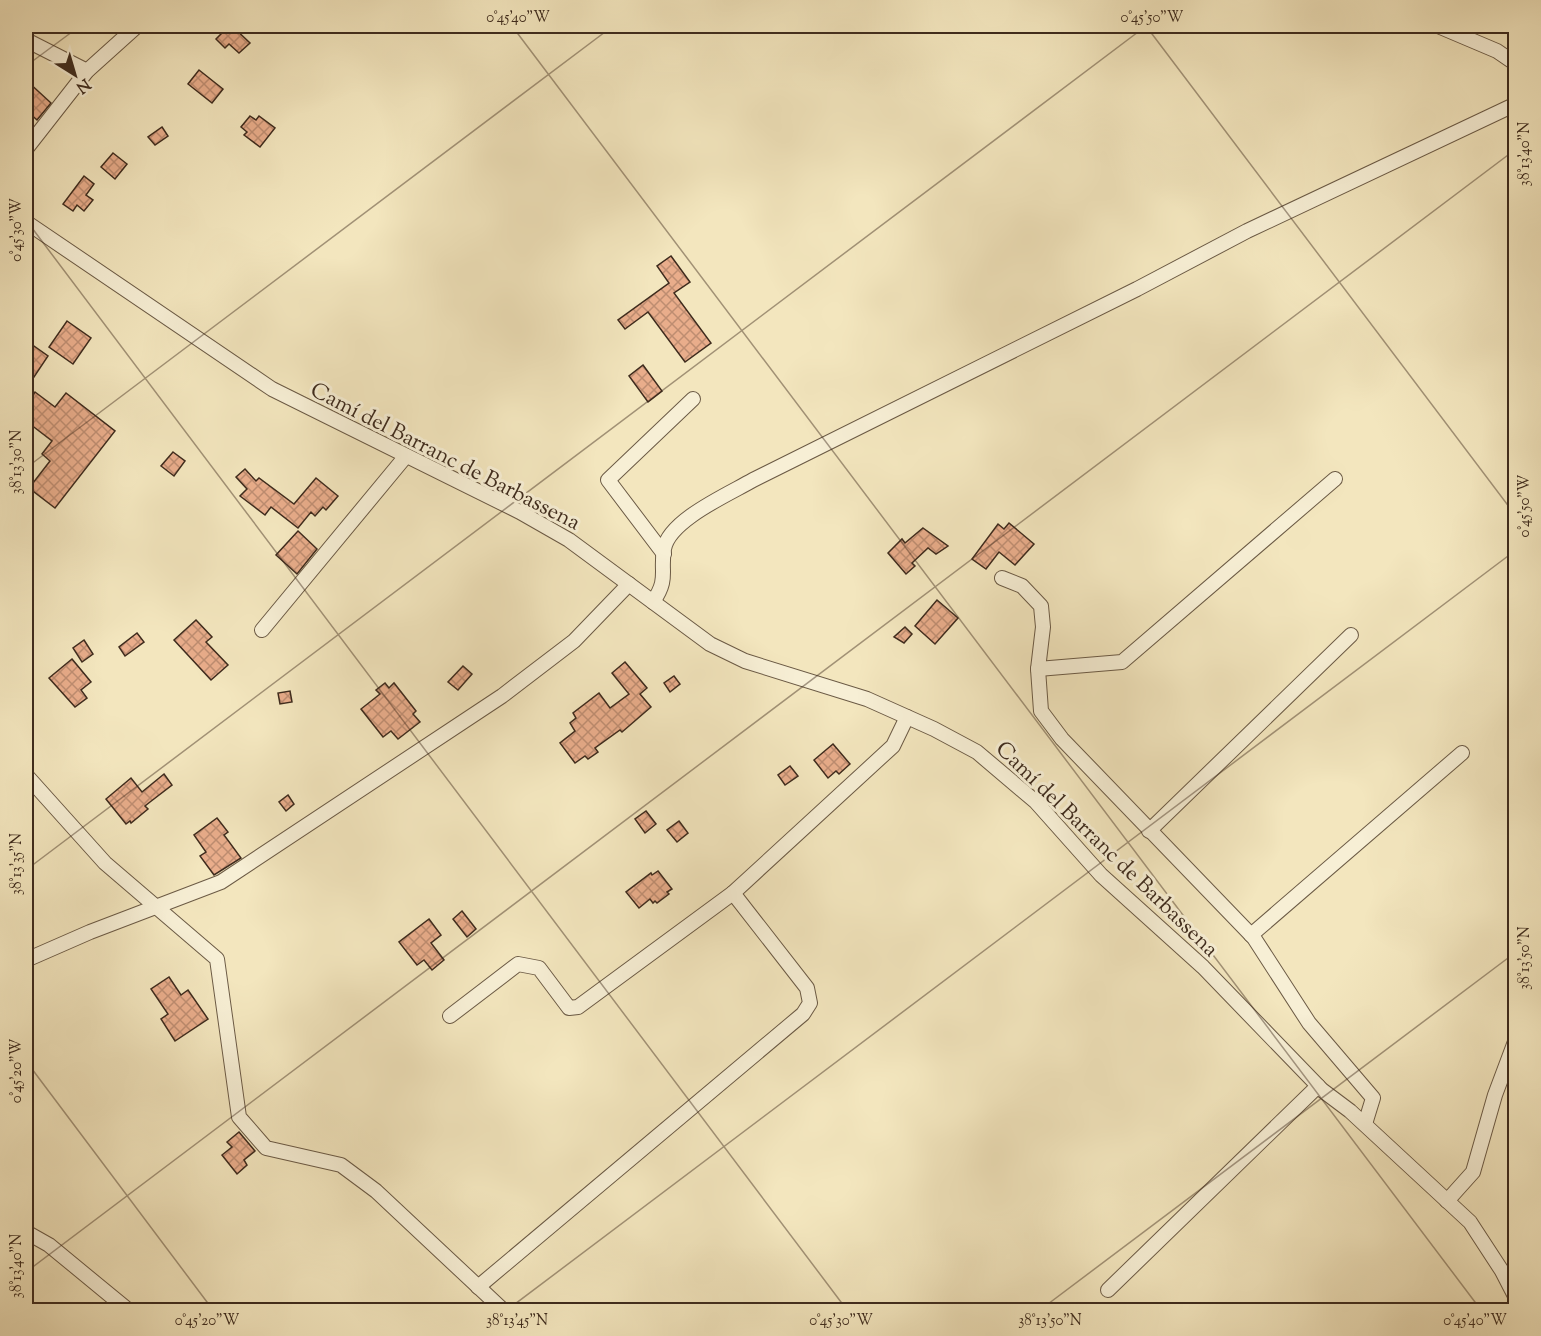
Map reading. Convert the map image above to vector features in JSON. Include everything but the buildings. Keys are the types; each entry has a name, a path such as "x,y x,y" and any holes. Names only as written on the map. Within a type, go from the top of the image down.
{"street":[{"path":"26,149 87,71 137,26"},
{"path":"1438,26 1497,51 1515,64"},
{"path":"26,40 87,71"},
{"path":"653,602 663,588 664,548 670,535 684,522 753,480 1126,295 1236,236 1515,104"},
{"name":"Camí del Barranc de Barbassena","path":"26,222 272,389 520,512 569,540 710,644 745,661 867,699 934,729 977,752 1036,802 1101,875 1203,968 1318,1086 1365,1124 1470,1222 1502,1270 1515,1298"},
{"path":"664,554 608,480 693,399"},
{"path":"262,630 406,456"},
{"path":"1038,669 1122,662 1335,479"},
{"path":"1002,578 1022,585 1041,606 1043,627 1038,669 1041,711 1062,740 1251,935 1309,1023 1373,1098 1365,1124"},
{"path":"26,960 221,882 502,696 574,640 629,584"},
{"path":"1149,831 1351,635"},
{"path":"450,1016 518,964 539,968 569,1008 578,1007 733,893 893,746 908,717"},
{"path":"1251,935 1462,753"},
{"path":"26,775 105,863 217,959 240,1117 266,1148 341,1165 376,1191 503,1311"},
{"path":"478,1287 803,1014 810,1003 807,988 733,893"},
{"path":"1447,1201 1473,1172 1495,1095 1515,1039"},
{"path":"1108,1290 1318,1086"},
{"path":"26,1232 49,1245 128,1311"}]}
